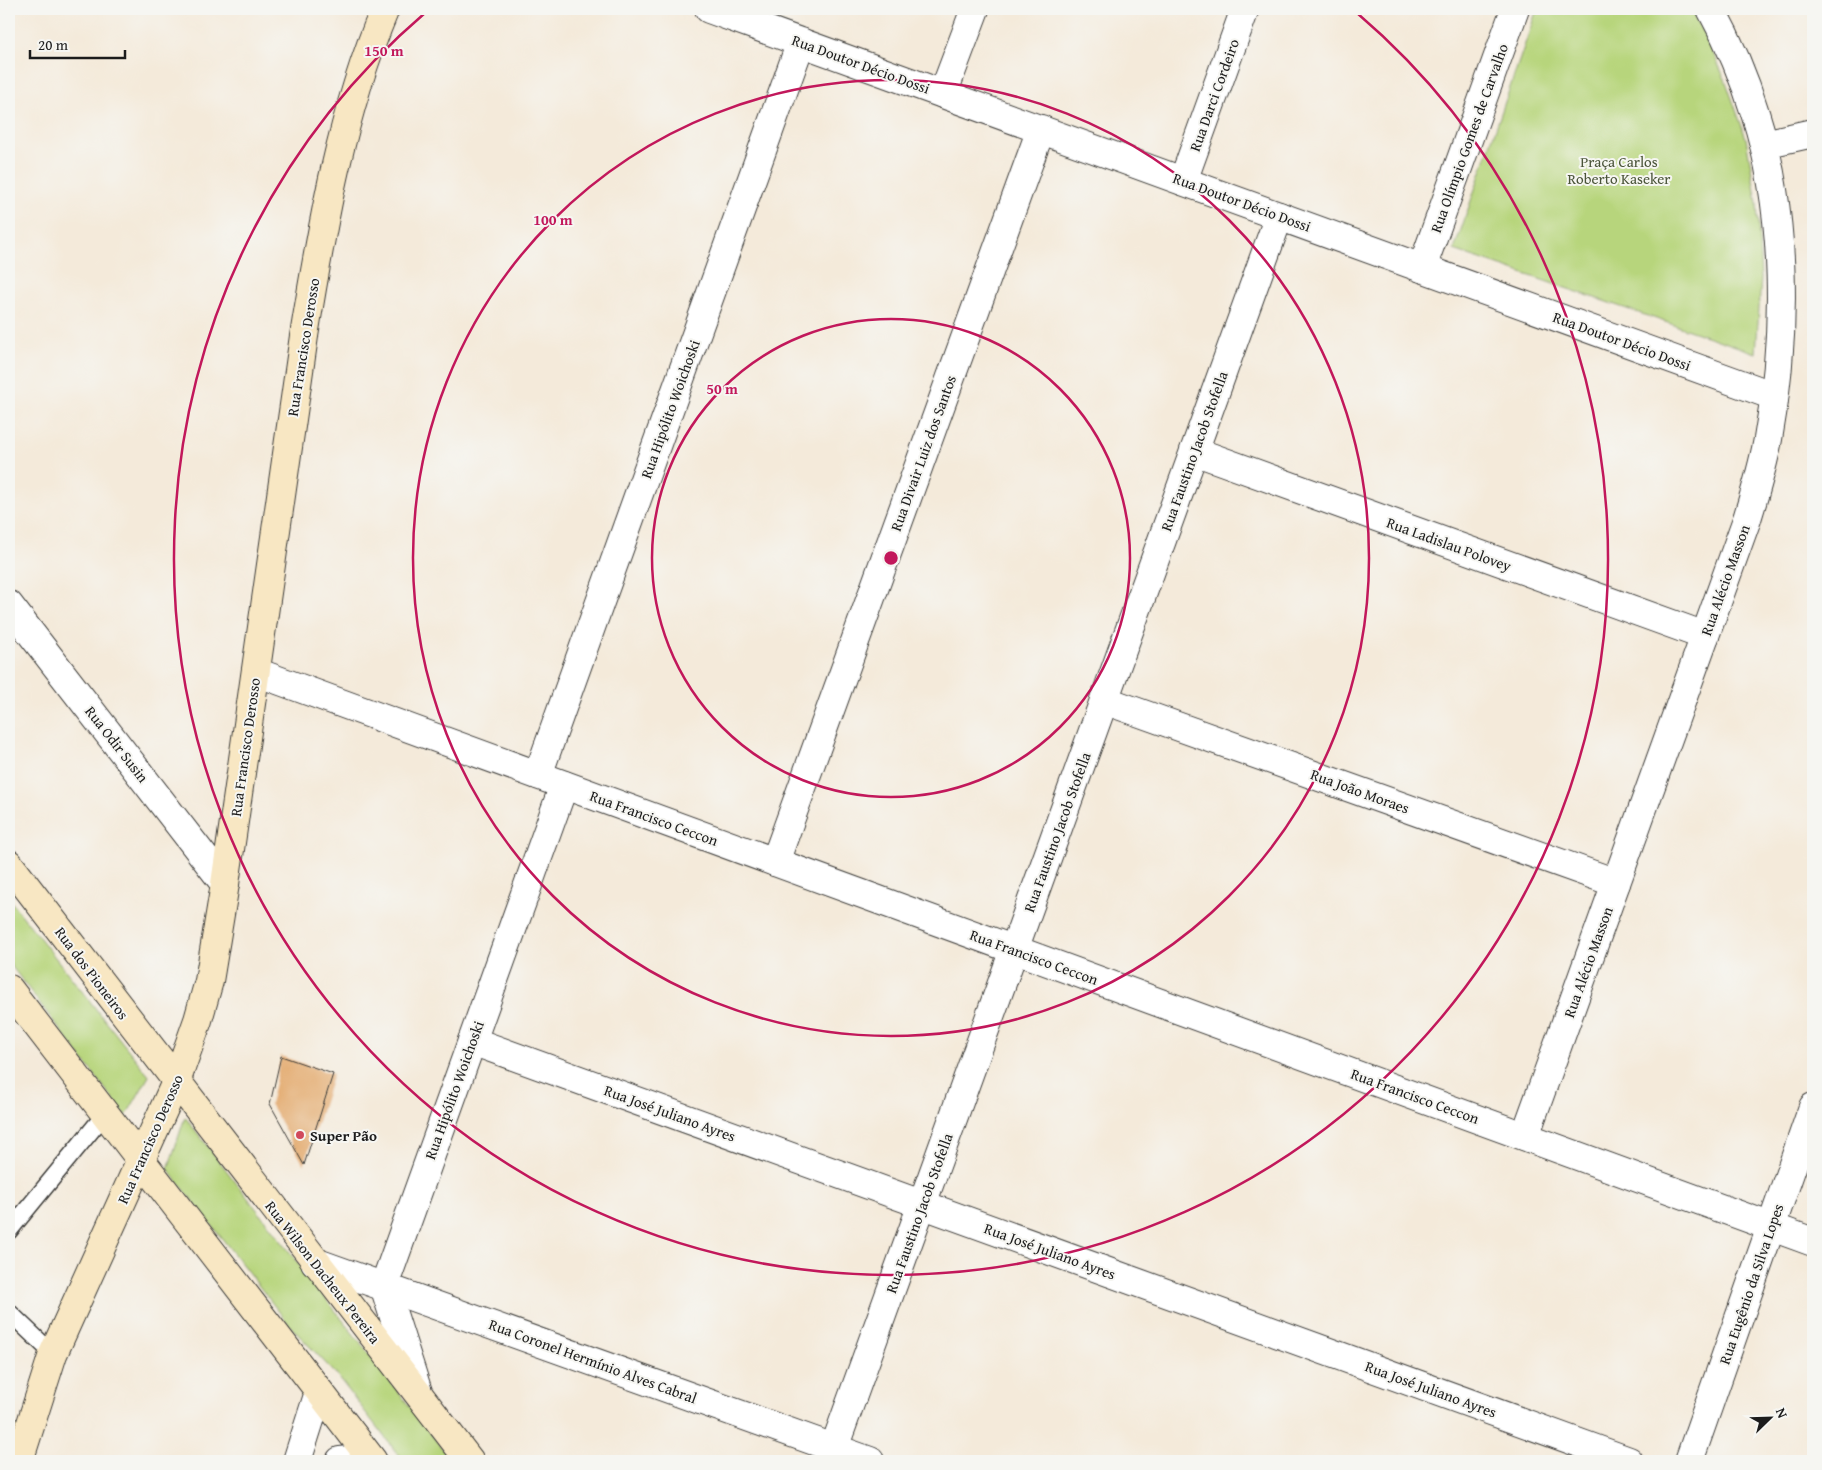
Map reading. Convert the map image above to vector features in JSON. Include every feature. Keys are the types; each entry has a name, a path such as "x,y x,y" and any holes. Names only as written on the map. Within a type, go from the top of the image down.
{"main road":[{"name":"Rua Francisco Derosso","path":"19,1461 53,1354 176,1082 198,1020 208,981 225,884 304,336 318,252 346,126 363,68 385,9"},
{"name":"Rua dos Pioneiros","path":"9,864 176,1082"},
{"path":"9,989 372,1460"},
{"name":"Rua Wilson Dacheux Pereira","path":"176,1082 470,1461"}],"street":[{"name":"Rua Doutor Décio Dossi","path":"709,9 1774,396"},
{"path":"943,94 975,9"},
{"name":"Rua Darci Cordeiro","path":"1183,181 1245,9"},
{"name":"Rua Olímpio Gomes de Carvalho","path":"1422,268 1515,9"},
{"name":"Rua Alécio Masson","path":"1525,1136 1747,519 1768,439 1779,340 1780,291 1778,231 1772,182 1764,144 1744,80 1711,9"},
{"name":"Rua Hipólito Woichoski","path":"538,775 801,42"},
{"name":"Rua Divair Luiz dos Santos","path":"775,862 1041,129"},
{"path":"1764,144 1813,132"},
{"name":"Rua Faustino Jacob Stofella","path":"834,1448 1279,216"},
{"name":"Rua Ladislau Polovey","path":"1194,451 1704,636"},
{"name":"Rua Odir Susin","path":"9,605 225,884"},
{"name":"Rua Francisco Ceccon","path":"256,672 1813,1242"},
{"name":"Rua João Moraes","path":"1104,700 1616,883"},
{"name":"Rua Hipólito Woichoski","path":"384,1286 564,785"},
{"name":"Rua José Juliano Ayres","path":"472,1041 1629,1461"},
{"name":"Rua Eugênio da Silva Lopes","path":"1689,1461 1813,1107"},
{"name":"Rua Coronel Hermínio Alves Cabral","path":"315,1262 870,1461"},
{"path":"384,1286 419,1396"},
{"path":"297,1461 318,1392"},
{"path":"340,1461 372,1460"}],"lane":[{"path":"9,1231 105,1114"},
{"path":"9,1312 53,1354"}],"green space":[{"name":"Praça Carlos Roberto Kaseker","path":"1537,9 1690,9 1702,29 1725,79 1746,138 1757,203 1761,278 1756,353 1454,250"},
{"path":"9,899 149,1076 126,1116 9,963"},
{"path":"185,1117 452,1461 403,1461 336,1374 290,1326 168,1169"}],"building":[{"name":"Super Pão","path":"281,1056 333,1074 304,1165 270,1104"}],"place":[{"name":"Super Pão","path":"300,1135"}]}
